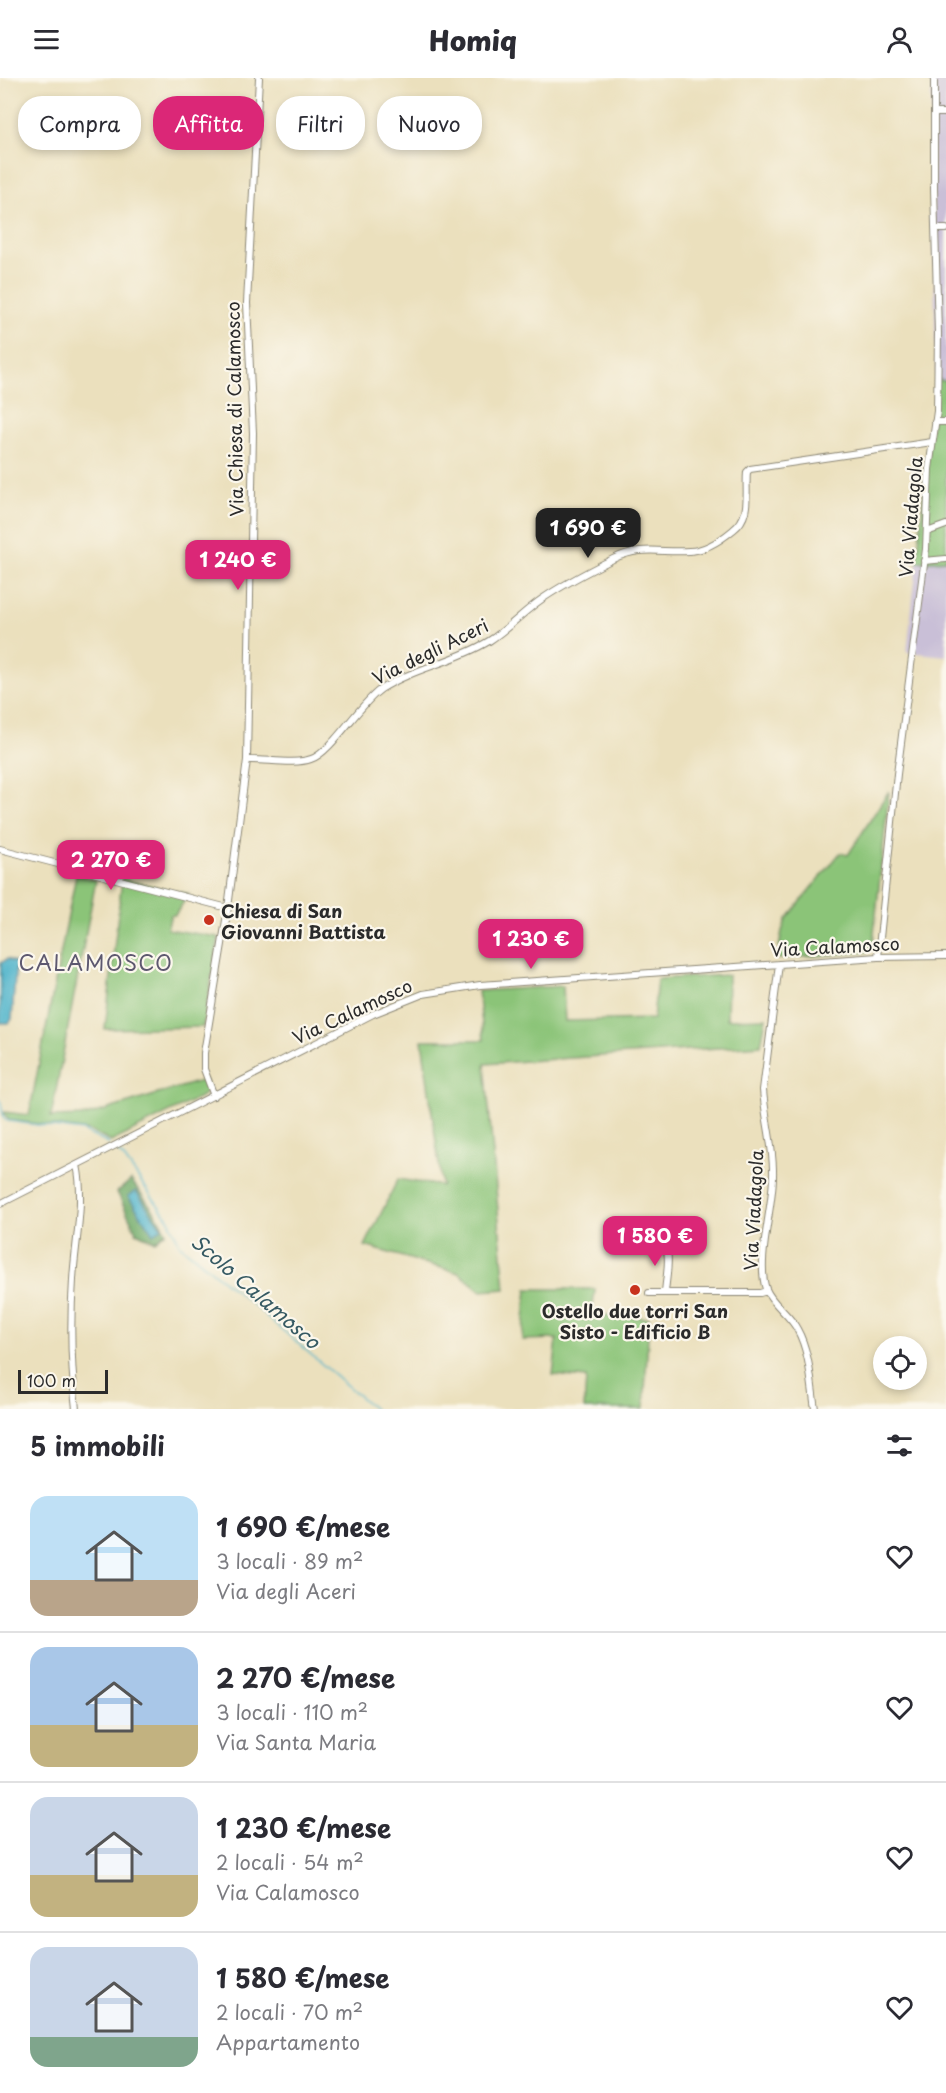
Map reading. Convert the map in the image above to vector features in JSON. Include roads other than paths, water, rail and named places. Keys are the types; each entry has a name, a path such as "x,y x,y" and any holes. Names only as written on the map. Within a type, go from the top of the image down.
{"street":[{"name":"Via Chiesa di Calamosco","path":"214,1096 204,1069 204,1053 228,908 248,760 253,432 247,281 259,78"},
{"name":"Via Viadagola","path":"878,957 897,774 924,561 929,469 935,422 938,333 934,78"},
{"path":"934,113 946,113"},
{"path":"936,229 946,229"},
{"path":"935,422 946,422"},
{"name":"Via degli Aceri","path":"248,760 306,760 318,756 362,706 379,691 402,678 450,660 488,641 544,598 620,556 651,549 689,551 704,548 717,541 743,521 747,508 747,472 750,469 932,442"},
{"path":"927,532 946,525"},
{"path":"924,561 946,559"},
{"path":"0,849 228,908"},
{"name":"Via Calamosco","path":"0,1204 387,1008 431,992 480,986 878,957 946,956"},
{"name":"Via Viadagola","path":"779,964 763,1090 772,1149 773,1177 770,1219 762,1266 767,1291 798,1330 806,1354 815,1409"},
{"path":"76,1409 71,1349 73,1280 81,1192 77,1166"},
{"path":"658,1235 665,1241 668,1250 665,1293"},
{"path":"650,1293 760,1293 767,1291"}],"water":[{"path":"7,959 16,963 12,1019 9,1023 0,1023 1,963"},
{"path":"136,1191 162,1228 153,1234 128,1196"}],"waterway":[{"name":"Scolo Calamosco","path":"0,1099 4,1119 8,1121 83,1131 109,1144"},
{"name":"Scolo Calamosco","path":"117,1151 169,1220 180,1245 374,1409"}],"place":[{"name":"Chiesa di San Giovanni Battista","path":"209,920"},
{"name":"Ostello due torri San Sisto - Edificio B","path":"635,1290"}],"district":[{"name":"CALAMOSCO","path":"96,962"}]}
